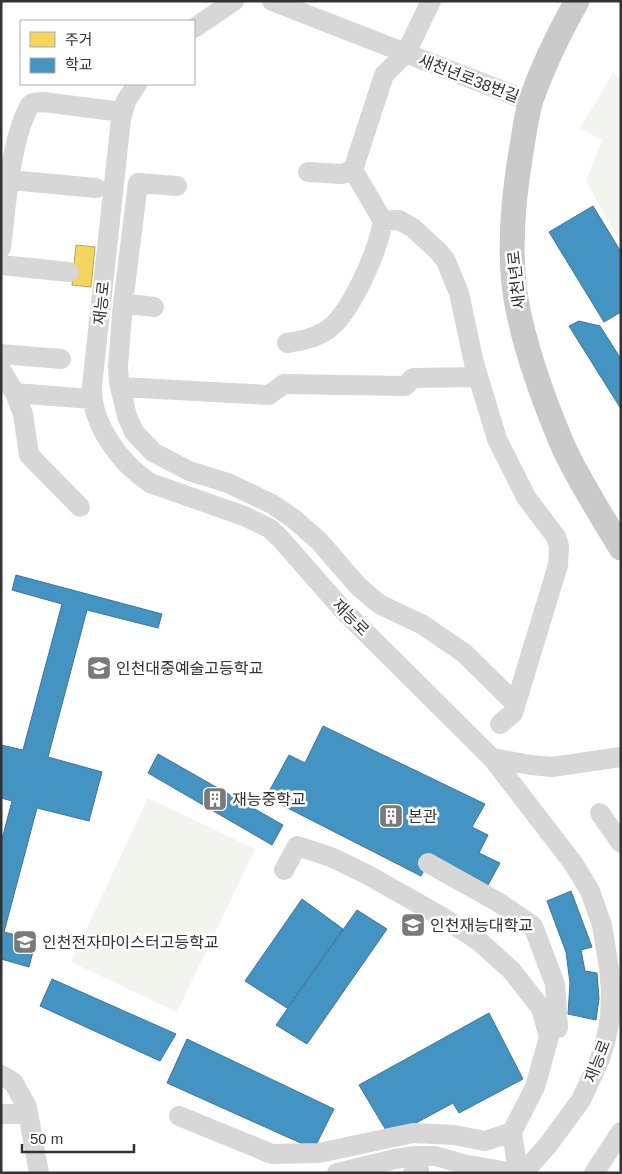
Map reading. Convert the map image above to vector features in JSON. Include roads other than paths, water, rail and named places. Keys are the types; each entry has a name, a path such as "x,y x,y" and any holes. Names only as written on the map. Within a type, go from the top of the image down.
{"main road":[{"name":"새천년로","path":"578,1 549,54 531,102 518,169 513,218 512,242 516,297 531,362 564,447 621,548"}],"street":[{"path":"195,27 234,1"},
{"name":"새천년로38번길","path":"272,1 531,102"},
{"name":"새천년로38번길","path":"406,53 431,1"},
{"path":"287,343 307,340 326,332 340,320 376,250 383,221 353,170 384,75 406,53"},
{"name":"재능로","path":"136,85 130,92 122,112 91,400 109,442 122,459 137,474 150,483 244,516 268,528 288,546 344,611 492,758 573,864 590,891 602,926 610,968 610,1017 606,1039 600,1059 581,1100 548,1144 523,1173"},
{"path":"1,248 10,180 20,132 28,109 33,103 43,102 122,112"},
{"path":"308,172 342,174 353,170"},
{"path":"10,180 96,188"},
{"path":"177,186 138,183 123,303 118,366 120,387 127,416 134,432 153,452 189,471 228,483 272,504 294,519 319,541 358,586 379,604 422,625 464,653 516,704"},
{"path":"383,221 399,220 413,228 446,261 459,294 478,377 497,439 526,497 550,527 559,546 558,565 516,704 513,713 500,724"},
{"path":"1,265 69,272"},
{"path":"123,303 154,307"},
{"path":"1,354 61,359"},
{"path":"1,370 15,393 25,422 29,455 80,507"},
{"path":"120,387 269,395 284,384 405,386 413,378 478,377"},
{"path":"15,393 91,400"},
{"path":"492,758 531,766 552,767 621,757"},
{"path":"600,813 621,843"},
{"path":"284,870 297,846 368,874 444,918 480,942 511,970 540,1008 549,1037 535,1087 512,1132 518,1173"},
{"path":"428,863 498,902 533,926 555,984 558,1028 547,1030"},
{"path":"1,1075 13,1082 27,1107 39,1173"},
{"path":"1,1114 28,1114"},
{"path":"179,1116 272,1154 319,1153 413,1134 454,1135 485,1140 512,1132"},
{"path":"594,1173 621,1132"},
{"path":"338,1173 395,1159 415,1164 434,1156 513,1173"}],"place":[{"name":"인천대중예술고등학교","path":"99,668"},
{"name":"재능중학교","path":"215,799"},
{"name":"본관","path":"391,816"},
{"name":"인천재능대학교","path":"413,925"},
{"name":"인천전자마이스터고등학교","path":"25,942"}]}
